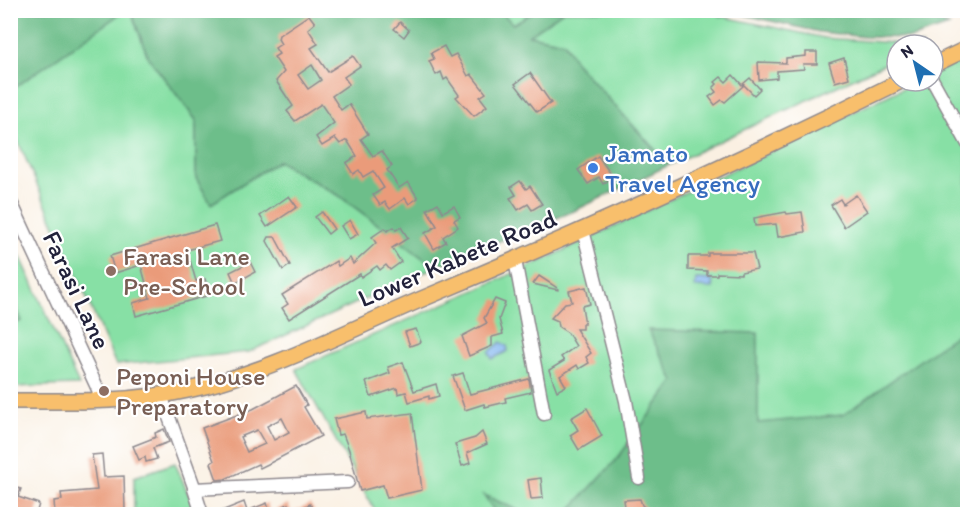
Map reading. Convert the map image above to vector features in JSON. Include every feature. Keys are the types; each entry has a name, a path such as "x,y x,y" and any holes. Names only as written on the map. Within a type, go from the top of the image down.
{"main road":[{"path":"945,59 968,48"},
{"name":"Lower Kabete Road","path":"10,401 161,395 219,382 301,351 515,260 770,146 885,89"}],"street":[{"path":"940,93 968,144"},
{"name":"Farasi Lane","path":"10,200 102,398"},
{"path":"583,230 626,401 639,478"},
{"path":"515,260 544,414"},
{"path":"161,395 202,514"},
{"path":"194,489 348,482"},
{"path":"194,489 208,514"}],"green space":[{"path":"11,10 124,10 124,11 11,90"},
{"path":"499,10 513,24 535,11 563,11 529,35 564,42 576,63 669,165 574,211 435,267 338,195 278,161 211,204 196,178 196,120 148,57 131,11"},
{"path":"716,10 720,16 825,38 885,42 885,64 669,165 576,63 564,42 528,35 563,11"},
{"path":"124,11 131,11 148,57 196,120 196,178 211,204 278,161 338,195 435,267 249,352 116,365 11,125 10,90"},
{"path":"499,11 535,11 513,25"},
{"path":"726,11 908,11 949,26 927,33 885,33 885,37 819,32"},
{"path":"967,57 967,514 377,514 296,369 548,258 893,93 945,93 945,68"},
{"path":"11,236 79,385 11,387"},
{"path":"11,293 22,321 10,325"},
{"path":"967,327 967,514 566,514 617,459 674,381 648,330 758,333 758,423 843,415"},
{"path":"175,463 197,514 134,514 134,477"},
{"path":"484,495 526,514 496,514"}],"water":[{"path":"696,279 712,280 713,288 695,287"},
{"path":"501,342 507,346 508,351 492,359 489,352"}],"building":[{"path":"309,15 315,23 308,29 318,44 311,48 328,72 353,56 360,66 344,77 349,84 332,96 341,110 349,104 368,134 361,139 373,156 382,151 392,166 387,170 399,188 408,182 418,198 409,204 405,198 390,209 385,202 380,205 373,195 384,188 373,171 363,177 359,170 353,174 346,163 357,156 347,140 340,144 335,138 322,146 316,137 334,123 321,104 295,121 287,111 293,106 276,81 284,72 274,57 279,54 275,48 281,44 278,39 279,35","holes":["312,65 321,80 308,89 298,75"]},
{"path":"400,22 409,30 404,37 394,29"},
{"path":"444,46 450,57 456,54 468,76 471,74 486,93 480,97 487,106 474,116 456,97 459,95 447,78 444,80 441,72 436,75 429,61 434,59 431,53"},
{"path":"806,52 817,52 817,64 803,64 804,69 777,71 777,78 759,80 758,62 786,63 786,58 806,56"},
{"path":"844,58 849,78 835,82 829,63"},
{"path":"530,73 551,103 537,112 515,84"},
{"path":"733,75 743,86 725,102 722,100 715,105 709,97 716,92 713,88 717,84 715,82 721,77 726,82"},
{"path":"750,78 760,89 754,95 743,84"},
{"path":"598,156 613,177 603,184 599,177 588,184 578,170"},
{"path":"520,181 526,189 530,186 542,204 532,210 528,204 518,210 510,198 516,195 511,187"},
{"path":"856,195 867,211 844,227 831,205 840,199 843,204"},
{"path":"289,196 297,207 267,227 260,216"},
{"path":"438,203 443,212 454,206 460,217 454,220 458,227 443,237 446,242 434,249 425,233 437,226 427,209"},
{"path":"322,212 334,229 328,234 315,217"},
{"path":"786,212 787,214 802,212 805,232 778,237 776,224 755,226 754,218"},
{"path":"350,220 358,234 349,239 341,226"},
{"path":"215,225 220,241 187,250 196,281 205,279 210,295 136,316 133,303 150,298 141,265 115,273 110,256"},
{"path":"394,227 396,230 401,227 408,238 392,248 401,262 390,270 386,265 380,270 377,266 361,277 360,274 289,319 282,308 288,304 282,295 336,261 338,266 350,258 353,264 376,243 372,237 385,228 387,231"},
{"path":"269,237 275,237 290,265 283,270 267,241"},
{"path":"708,253 753,253 757,269 741,272 741,274 717,273 717,275 707,275 707,271 688,270 688,256 708,256"},
{"path":"250,262 255,272 235,283 230,272"},
{"path":"539,276 559,289 533,284"},
{"path":"586,287 590,304 582,306 585,324 582,324 582,329 576,329 591,353 586,357 589,363 579,369 577,365 560,376 566,386 557,391 549,370 564,361 561,357 576,346 568,333 559,327 558,321 551,318 565,303 572,302 569,291"},
{"path":"495,299 505,303 499,319 503,334 492,337 492,346 469,356 462,336 487,323 484,318"},
{"path":"416,329 421,342 410,346 405,332"},
{"path":"403,362 414,391 436,384 439,396 429,399 429,396 409,402 406,392 398,394 397,388 371,397 366,382 390,373 388,367"},
{"path":"463,373 470,394 529,379 531,392 505,398 506,402 485,407 484,404 465,410 453,376"},
{"path":"296,386 307,405 304,407 321,436 260,468 258,464 225,479 217,480 211,463 214,461 202,428 253,409","holes":["282,418 289,432 274,440 267,426","257,430 265,444 247,452 240,437"]},
{"path":"587,408 602,436 579,450 570,435 578,430 571,418"},
{"path":"366,412 367,419 412,413 422,490 387,498 383,485 360,491 349,450 343,434 338,435 334,419"},
{"path":"164,429 169,442 153,448 157,459 146,462 145,457 139,460 133,446 156,437 155,433"},
{"path":"482,432 487,444 467,453 470,463 462,466 455,444 475,438"},
{"path":"102,454 104,477 124,476 125,511 55,514 54,501 62,500 61,493 97,490 92,455"},
{"path":"541,478 543,498 531,499 528,480"},
{"path":"10,486 21,489 18,497 39,504 36,514 10,514"},
{"path":"640,499 642,505 652,514 619,514 625,507 624,500"},
{"path":"244,502 247,511 267,503 270,513 288,504 292,513 310,504 316,514 214,514"}],"place":[{"name":"Jamato Travel Agency","path":"593,168"},
{"name":"Farasi Lane Pre-School","path":"111,271"},
{"name":"Peponi House Preparatory","path":"104,391"}]}
